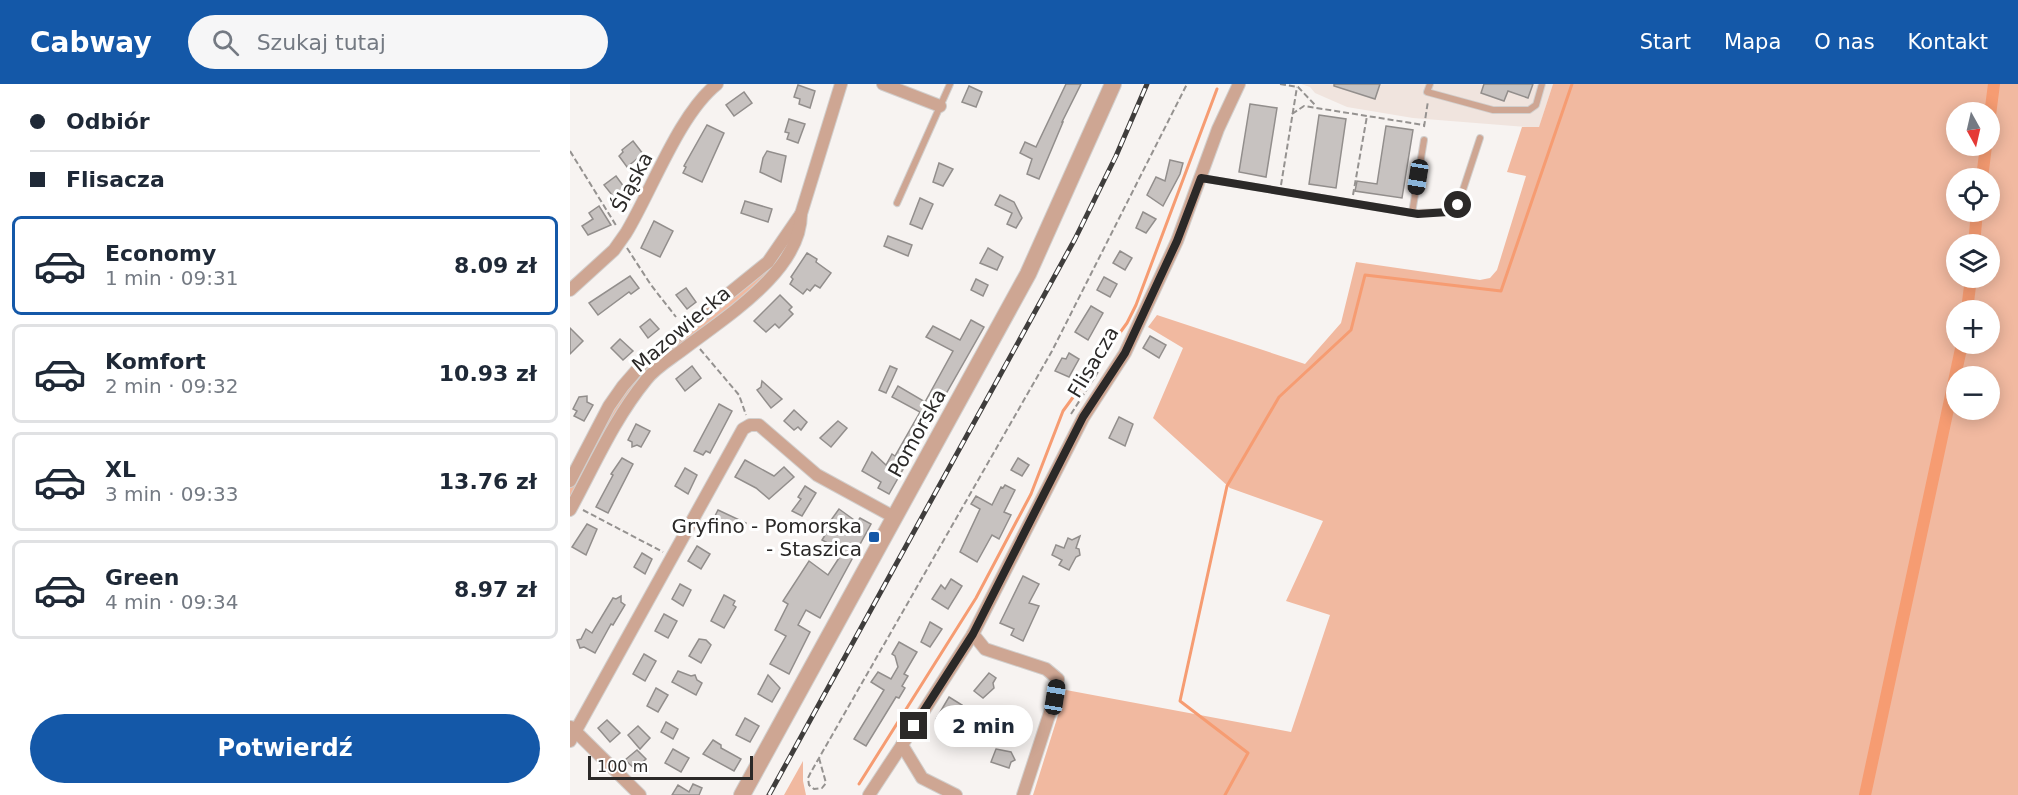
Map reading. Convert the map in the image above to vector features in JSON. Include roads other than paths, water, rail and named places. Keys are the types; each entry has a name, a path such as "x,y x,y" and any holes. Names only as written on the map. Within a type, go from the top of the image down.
{"street":[{"name":"Śląska","path":"570,290 614,250 627,233 687,119 705,93 717,84"},
{"name":"Mazowiecka","path":"571,508 627,404 648,377 761,287 777,271 798,235 801,214 841,84"},
{"path":"883,84 940,106"},
{"name":"Pomorska","path":"742,795 1028,274 1113,84"},
{"path":"1224,84 1229,102"},
{"name":"Flisacza","path":"869,795 973,634 1083,417 1125,353 1177,241 1229,102 1239,84"},
{"name":"Mazowiecka","path":"570,481 609,406 630,378 644,363 760,269 781,246 801,214"},
{"path":"640,795 572,733 744,429 750,425 759,425 817,475 894,517"},
{"path":"973,634 986,649 1046,669 1058,679 1055,697 1023,795"},
{"path":"902,745 922,778 956,795"}],"lane":[{"path":"897,203 950,84"},
{"path":"1430,84 1427,92 1493,110 1529,111 1536,105 1542,84"},
{"path":"1201,178 1412,213 1448,212 1458,205 1480,138"},
{"path":"1412,213 1424,140"}],"waterway":[{"path":"1225,795 1248,753 1180,701 1227,486 1279,397 1351,330 1365,275 1501,291 1572,84"},
{"path":"1992,102 1994,84"},
{"path":"859,784 976,598 1031,494 1063,411 1127,323 1136,305 1217,89"},
{"path":"1983,168 1985,156"},
{"path":"1975,234 1976,222"},
{"path":"1968,300 1970,288"},
{"path":"1865,795 1960,354"}],"railway":[{"path":"769,795 1075,239 1116,156 1147,84"}],"place":[{"name":"Gryfino - Pomorska - Staszica","path":"874,537"}]}
